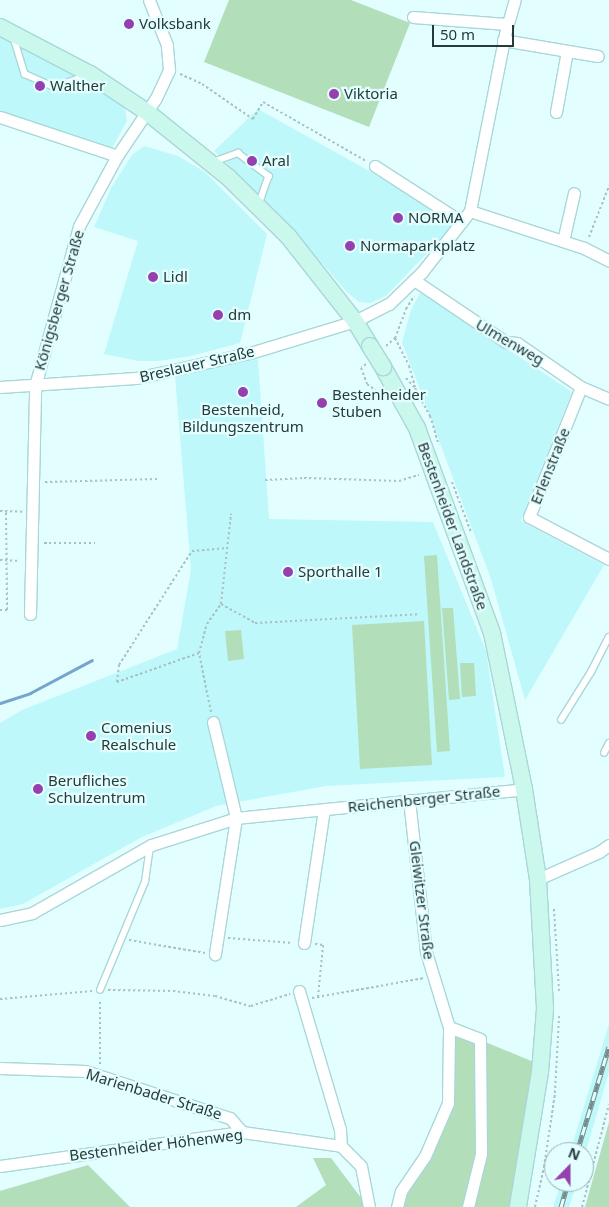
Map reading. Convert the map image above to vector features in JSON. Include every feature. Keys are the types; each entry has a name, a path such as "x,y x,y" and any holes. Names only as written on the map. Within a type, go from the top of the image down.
{"main road":[{"name":"Bestenheider Landstraße","path":"6,29 90,74 147,112 210,163 288,236 355,321 417,428 492,633 524,789 538,879 545,1009 540,1072 518,1207"}],"street":[{"path":"149,0 168,46 168,72"},
{"path":"516,0 503,40 470,211 584,248 609,261"},
{"path":"413,17 507,24"},
{"path":"503,40 598,56"},
{"path":"556,112 567,51"},
{"name":"Königsberger Straße","path":"35,386 79,226 117,156 164,85 168,72"},
{"path":"0,117 117,156"},
{"path":"374,166 462,222"},
{"path":"563,241 574,193"},
{"name":"Breslauer Straße","path":"0,388 136,378 250,353 355,321 389,304 414,280 470,211"},
{"name":"Ulmenweg","path":"414,280 506,342 517,344 581,387 609,400"},
{"path":"30,614 35,386"},
{"name":"Erlenstraße","path":"581,387 529,517 609,559"},
{"path":"213,722 236,818 216,954"},
{"name":"Reichenberger Straße","path":"0,920 32,913 151,844 236,818 524,789"},
{"name":"Gleiwitzer Straße","path":"409,800 426,952 449,1027"},
{"path":"304,943 324,809"},
{"path":"538,879 609,846"},
{"path":"300,995 340,1129 341,1146 361,1166 369,1207"},
{"path":"397,1207 401,1191 425,1156 448,1103 449,1027 480,1039 481,1154 468,1207"},
{"name":"Marienbader Straße","path":"0,1068 85,1072 230,1118 242,1132"},
{"name":"Bestenheider Höhenweg","path":"0,1166 242,1132 341,1146"}],"lane":[{"path":"6,29 25,74 54,87 90,74"},
{"path":"210,163 238,153 269,176 258,207"},
{"path":"561,720 591,672 609,637"},
{"path":"604,753 609,743"},
{"path":"100,990 145,882 151,844"}],"path":[{"path":"168,72 186,75 253,119 263,102 374,166"},
{"path":"584,248 609,186"},
{"path":"396,338 409,366 415,388"},
{"path":"265,480 304,478 399,481 433,470"},
{"path":"33,483 157,480"},
{"path":"0,511 32,512"},
{"path":"0,610 7,610 6,511"},
{"path":"213,722 199,653 207,624 221,604 231,514"},
{"path":"31,544 95,543"},
{"path":"199,653 117,682 119,665 192,552 227,548"},
{"path":"0,560 31,561"},
{"path":"221,604 255,623 419,614"},
{"path":"218,937 323,945 318,997"},
{"path":"121,939 216,954"},
{"path":"0,999 100,990 172,991 215,996 251,1006 261,1002 300,995 318,997 433,977"},
{"name":"Marienbader Straße","path":"100,990 100,1061"},
{"path":"582,1207 609,1104"}],"shaded area":[{"path":"0,36 72,73 116,99 125,109 127,121 112,148 0,111"},
{"path":"258,109 364,168 453,221 448,231 386,296 370,303 359,302 348,293 276,211 214,151"},
{"path":"144,146 178,156 205,172 267,234 240,343 191,356 158,361 138,361 104,354 138,241 94,227 111,188 132,155"},
{"path":"421,291 572,392 521,521 604,565 525,700 491,579 402,342 411,310"},
{"path":"258,359 269,519 433,522 486,651 505,777 326,786 216,806 140,838 23,904 0,909 0,723 22,710 177,649 191,570 175,376"},
{"path":"609,1024 609,1072 589,1142 573,1142"},
{"path":"558,1192 574,1192 569,1207 553,1207"}],"green space":[{"name":"Viktoria","path":"229,0 351,0 410,23 369,127 204,62"},
{"path":"437,555 450,751 437,752 424,556"},
{"path":"442,608 453,608 460,699 449,700"},
{"path":"424,621 432,765 360,769 352,625"},
{"path":"241,630 244,659 228,661 225,631"},
{"path":"460,663 474,663 476,696 462,697"},
{"path":"449,1027 541,1065 518,1207 396,1207 448,1103"},
{"path":"609,1122 609,1207 585,1207 589,1192 594,1192 594,1175"},
{"path":"313,1158 331,1158 368,1207 296,1207 326,1185"},
{"path":"88,1165 130,1207 0,1207 0,1191"}],"waterway":[{"path":"0,703 30,693 92,660"}],"railway":[{"path":"580,1142 609,1047"},
{"path":"561,1207 565,1192"}],"place":[{"name":"Volksbank","path":"129,24"},
{"name":"Walther","path":"40,86"},
{"name":"Viktoria","path":"334,94"},
{"name":"Aral","path":"252,161"},
{"name":"NORMA","path":"398,218"},
{"name":"Normaparkplatz","path":"350,246"},
{"name":"Lidl","path":"153,277"},
{"name":"dm","path":"218,315"},
{"name":"Bestenheid, Bildungszentrum","path":"243,392"},
{"name":"Bestenheider Stuben","path":"322,403"},
{"name":"Sporthalle 1","path":"288,572"},
{"name":"Comenius Realschule","path":"91,736"},
{"name":"Berufliches Schulzentrum","path":"38,789"}]}
